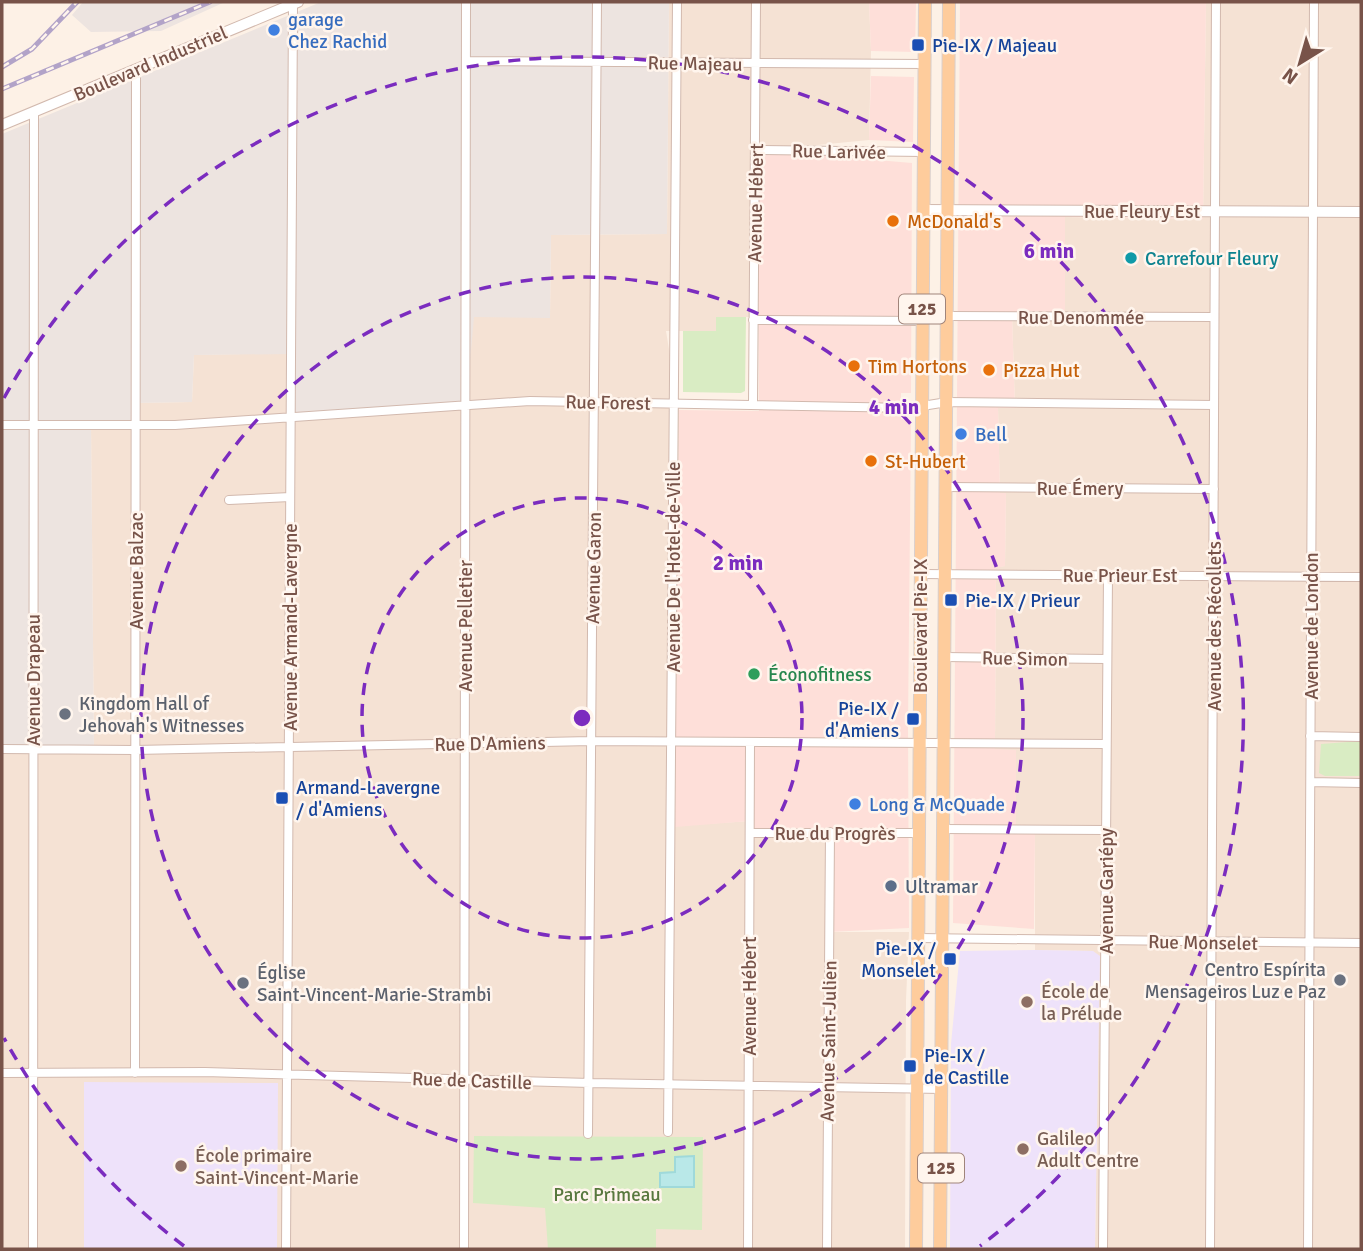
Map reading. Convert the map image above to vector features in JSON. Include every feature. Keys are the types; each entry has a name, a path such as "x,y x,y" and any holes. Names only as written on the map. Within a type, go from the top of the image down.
{"main road":[{"name":"Boulevard Pie-IX","path":"916,1249 925,2"},
{"name":"Boulevard Pie-IX","path":"940,1249 949,2"}],"street":[{"name":"Avenue Pelletier","path":"464,1249 466,2"},
{"name":"Avenue Garon","path":"588,1134 597,2"},
{"name":"Avenue De l'Hotel-de-Ville","path":"668,1132 677,2"},
{"name":"Avenue Hébert","path":"753,404 756,2"},
{"name":"Avenue des Récollets","path":"1210,1249 1216,2"},
{"name":"Avenue de London","path":"1308,1249 1314,2"},
{"name":"Boulevard Industriel","path":"2,125 295,3"},
{"name":"Avenue Armand-Lavergne","path":"286,1249 295,3"},
{"name":"Rue Majeau","path":"466,61 924,64"},
{"name":"Avenue Balzac","path":"135,1073 136,69"},
{"name":"Avenue Drapeau","path":"33,1249 34,112"},
{"name":"Rue Larivée","path":"755,149 924,152"},
{"name":"Rue Fleury Est","path":"923,209 1361,212"},
{"name":"Rue Denommée","path":"947,316 1214,317"},
{"path":"753,320 922,321"},
{"name":"Rue Forest","path":"2,425 184,424 530,401 922,408 947,402 1214,405"},
{"name":"Rue Émery","path":"946,487 1214,489"},
{"path":"229,500 290,497"},
{"name":"Rue Prieur Est","path":"921,574 1361,577"},
{"name":"Avenue Gariépy","path":"1103,1249 1108,575"},
{"name":"Rue Simon","path":"945,657 1106,659"},
{"path":"1310,736 1361,737"},
{"name":"Rue D'Amiens","path":"2,749 135,750 591,741 1105,744"},
{"name":"Avenue Hébert","path":"748,1249 750,743"},
{"path":"1311,782 1361,783"},
{"path":"944,829 1105,830"},
{"name":"Avenue Saint-Julien","path":"827,1249 830,832"},
{"name":"Rue du Progrès","path":"750,833 919,833"},
{"name":"Rue Monselet","path":"918,937 1361,943"},
{"name":"Rue de Castille","path":"2,1073 286,1074 942,1089"}],"shaded area":[{"path":"83,2 225,2 161,31 91,32 72,15"},
{"path":"321,2 669,2 667,234 551,235 550,318 474,317 466,406 291,416 291,354 194,355 192,402 136,403 136,425 91,425 94,750 2,749 2,134"},
{"path":"669,2 869,2 869,140 766,150 759,317 716,317 716,331 666,331 679,410 675,826 750,821 830,832 829,932 909,932 906,1000 905,1249 2,1249 2,749 94,749 91,425 136,403 192,402 194,355 291,353 474,317 550,317 551,235 667,234"},
{"path":"869,2 916,2 915,52 871,51"},
{"path":"960,2 1206,2 1203,219 1065,217 1065,312 1012,314 1015,408 998,408 1000,493 1006,493 1005,566 996,568 995,749 1016,750 1016,833 1035,833 1034,929 953,923"},
{"path":"1206,2 1361,2 1361,1249 1095,1249 1098,1049 1093,951 1035,950 1035,834 1016,834 995,749 996,567 1005,566 1006,493 1000,494 998,407 1015,407 1012,314 1065,311 1065,217 1203,219"},
{"path":"871,76 914,77 913,142 869,140"},
{"path":"758,150 912,163 911,393 901,393 901,419 911,421 909,928 829,932 830,832 750,833 750,821 675,827 679,410 759,411"},
{"name":"Galileo Adult Centre","path":"960,951 1093,951 1100,956 1095,1249 950,1249 951,1044"},
{"name":"École primaire Saint-Vincent-Marie","path":"84,1082 278,1083 277,1249 84,1249"}],"green space":[{"path":"716,317 746,317 745,391 683,392 683,331 716,331"},
{"path":"1361,741 1361,776 1325,776 1319,773 1321,744"},
{"name":"Parc Primeau","path":"474,1136 703,1137 702,1230 656,1229 656,1249 548,1249 545,1208 473,1203"}],"water":[{"path":"694,1156 694,1187 660,1187 660,1173 675,1172 675,1157"}],"railway":[{"path":"2,67 32,49 77,2"},
{"path":"2,89 210,2"}],"place":[{"name":"garage Chez Rachid","path":"274,30"},
{"name":"Pie-IX / Majeau","path":"918,45"},
{"name":"McDonald's","path":"893,221"},
{"name":"Carrefour Fleury","path":"1131,258"},
{"name":"Tim Hortons","path":"854,366"},
{"name":"Pizza Hut","path":"989,370"},
{"name":"Bell","path":"961,434"},
{"name":"St-Hubert","path":"871,461"},
{"name":"Pie-IX / Prieur","path":"951,600"},
{"name":"Éconofitness","path":"754,674"},
{"name":"Kingdom Hall of Jehovah's Witnesses","path":"65,714"},
{"name":"Pie-IX / d'Amiens","path":"913,719"},
{"name":"Armand-Lavergne / d'Amiens","path":"282,798"},
{"name":"Long & McQuade","path":"855,804"},
{"name":"Ultramar","path":"891,886"},
{"name":"Pie-IX / Monselet","path":"950,959"},
{"name":"Centro Espírita Mensageiros Luz e Paz","path":"1340,980"},
{"name":"Église Saint-Vincent-Marie-Strambi","path":"243,983"},
{"name":"École de la Prélude","path":"1027,1002"},
{"name":"Pie-IX / de Castille","path":"910,1066"},
{"name":"Galileo Adult Centre","path":"1023,1149"},
{"name":"École primaire Saint-Vincent-Marie","path":"181,1166"}]}
